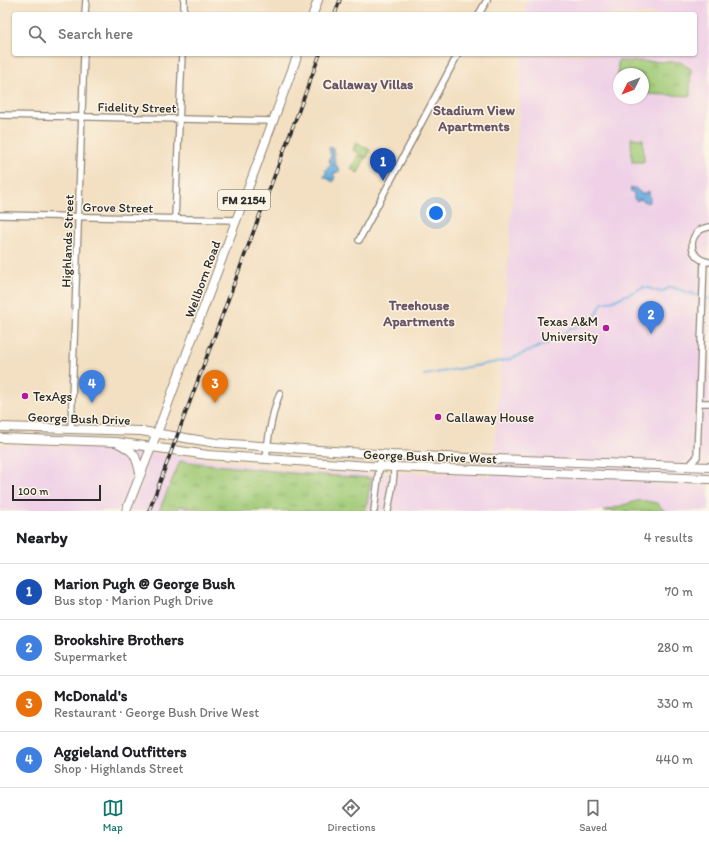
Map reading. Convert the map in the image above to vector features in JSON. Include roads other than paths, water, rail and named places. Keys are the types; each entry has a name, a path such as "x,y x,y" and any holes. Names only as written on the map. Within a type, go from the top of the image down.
{"main road":[{"path":"314,12 318,0"},
{"name":"Wellborn Road","path":"126,511 157,434 297,56"},
{"name":"George Bush Drive","path":"0,427 141,432 157,434"},
{"name":"George Bush Drive West","path":"157,434 217,442 392,455 709,467"},
{"name":"George Bush Drive","path":"0,438 116,442 151,447"},
{"path":"116,442 128,448 135,454 140,474"},
{"name":"George Bush Drive West","path":"151,447 208,455 266,460 709,480"},
{"path":"568,474 580,467 612,468 614,463"}],"street":[{"path":"85,12 86,0"},
{"path":"184,0 184,12"},
{"path":"480,12 487,0"},
{"name":"Highlands Street","path":"71,429 84,56"},
{"path":"175,219 182,56"},
{"path":"360,240 457,56"},
{"name":"Fidelity Street","path":"0,115 273,121"},
{"name":"Grove Street","path":"0,215 236,220"},
{"path":"689,466 697,457 703,293 707,262 698,258 693,252 692,240 698,230 709,226"},
{"path":"266,460 274,408 280,393"},
{"path":"699,403 709,403"},
{"path":"374,511 381,454"},
{"path":"388,511 395,466 392,455"}],"water":[{"path":"333,147 335,163 340,171 333,174 335,177 333,182 323,176 326,174 326,169 331,165 329,160 331,156 329,148"},
{"path":"631,188 635,188 642,194 649,191 650,201 647,203 640,199 637,201 634,199 634,193 630,191"}],"waterway":[{"path":"424,375 508,360 550,342 570,329 582,325 596,315 602,303 613,301 644,287 661,292 671,287 709,299"}],"railway":[{"path":"336,12 340,0"},
{"path":"149,511 319,56"}],"place":[{"name":"Marion Pugh @ George Bush","path":"383,181"},
{"name":"Texas A&M University","path":"606,328"},
{"name":"Brookshire Brothers","path":"651,334"},
{"name":"TexAgs","path":"25,396"},
{"name":"Aggieland Outfitters","path":"92,403"},
{"name":"McDonald's","path":"215,403"},
{"name":"Callaway House","path":"438,417"}],"district":[{"name":"Callaway Villas","path":"368,84"},
{"name":"Stadium View Apartments","path":"474,118"},
{"name":"Treehouse Apartments","path":"419,314"}]}
